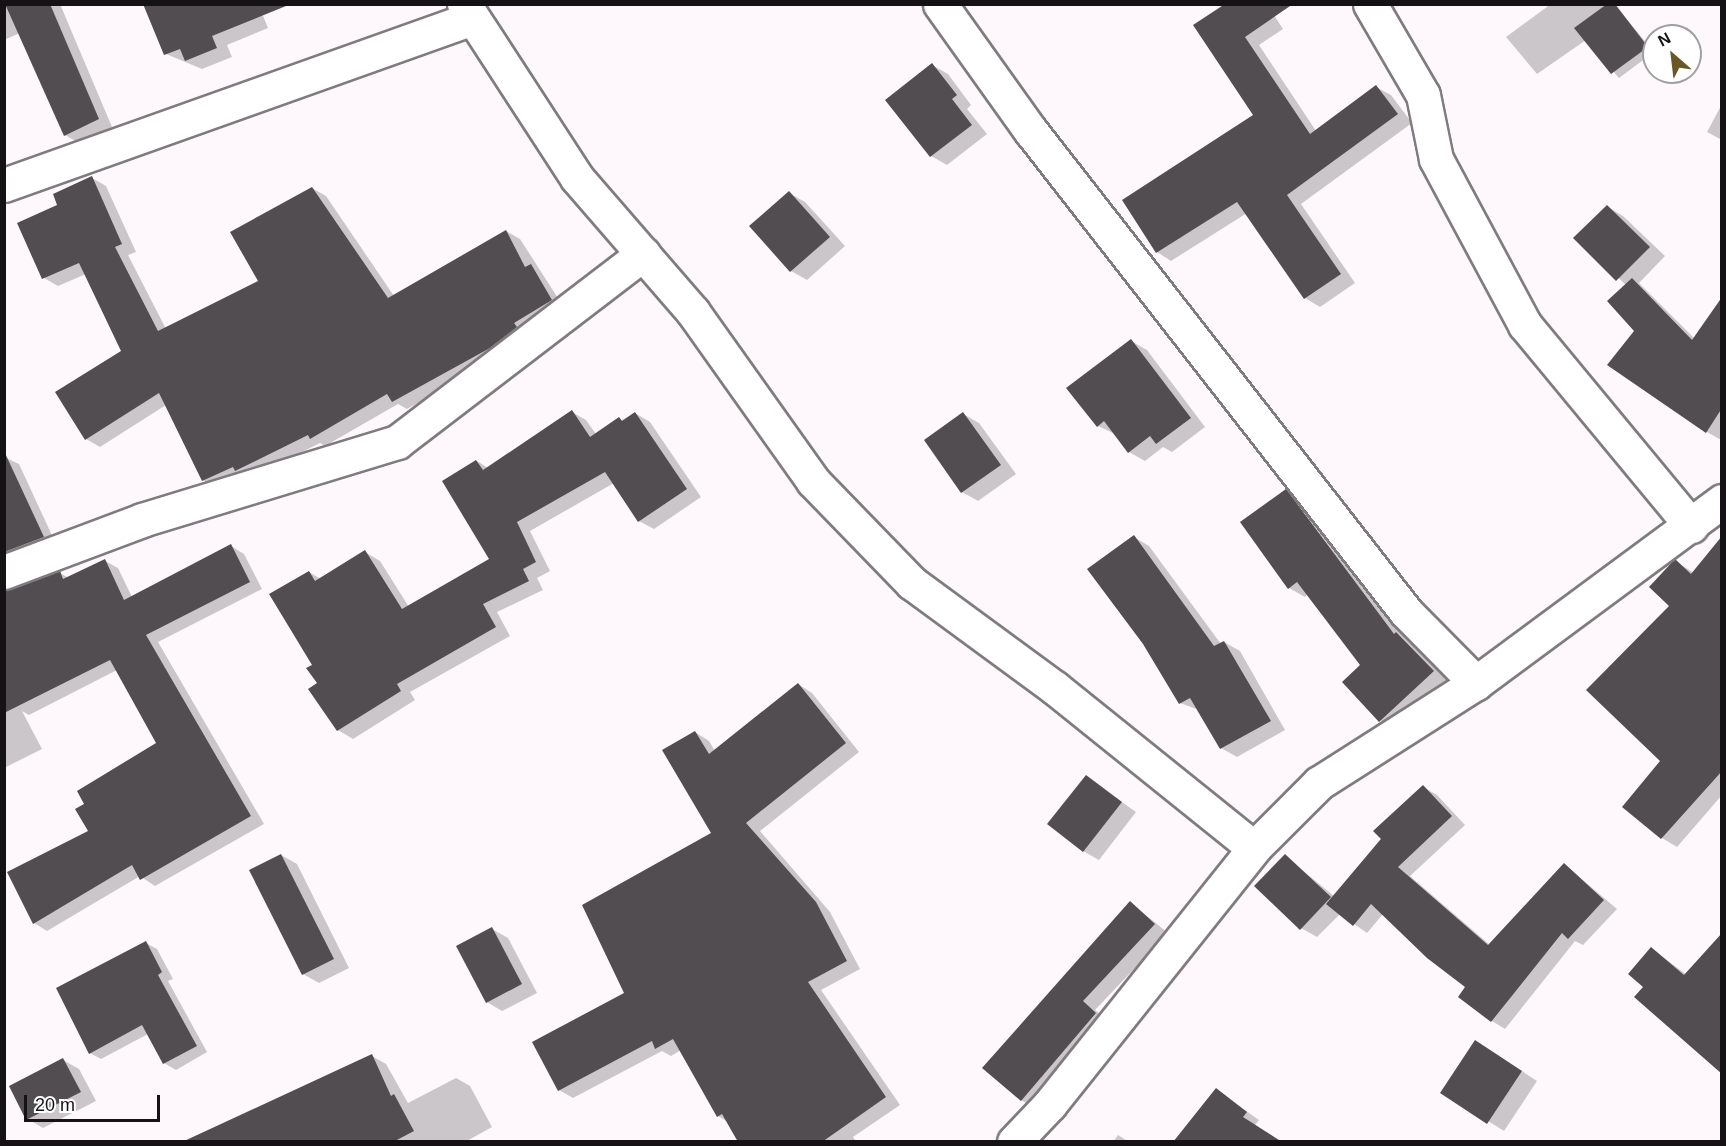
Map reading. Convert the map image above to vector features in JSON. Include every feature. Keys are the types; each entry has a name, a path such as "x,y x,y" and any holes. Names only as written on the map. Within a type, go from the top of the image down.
{"street":[{"path":"940,4 1030,130 1406,612 1476,683"},
{"path":"1370,4 1423,95 1436,159 1525,325 1691,526"},
{"path":"4,185 468,11 577,178 693,312 813,481 912,583 1055,688 1254,848"},
{"path":"4,572 142,520 397,442 643,254"},
{"path":"1014,1142 1050,1104 1254,848 1319,783 1476,683 1722,501"}],"building":[{"path":"5,4 50,4 99,119 64,136"},
{"path":"143,4 286,4 286,6 212,36 217,48 185,61 180,49 164,55"},
{"path":"1225,4 1293,4 1245,37 1310,134 1376,85 1398,114 1287,195 1341,274 1304,299 1237,202 1156,253 1122,200 1253,115 1193,25"},
{"path":"1607,4 1615,4 1642,39 1642,51 1611,74 1574,28"},
{"path":"932,63 957,95 952,99 972,125 930,157 885,100"},
{"path":"92,176 122,244 115,247 158,331 258,281 230,232 312,187 388,298 506,230 525,267 531,264 552,300 514,323 517,327 490,348 392,402 387,394 310,439 308,435 235,471 233,467 202,481 159,393 85,440 55,392 121,351 79,263 42,279 17,223 57,205 53,194"},
{"path":"789,191 830,237 790,272 749,226"},
{"path":"1607,205 1650,247 1616,281 1573,238"},
{"path":"1632,278 1692,340 1722,297 1722,408 1706,433 1607,365 1634,331 1607,301"},
{"path":"1131,339 1191,418 1156,444 1150,436 1128,453 1104,421 1097,427 1066,388"},
{"path":"572,410 590,437 619,417 622,421 635,412 687,489 638,522 605,472 517,522 536,562 523,569 529,581 483,604 496,627 397,684 401,691 337,731 308,689 317,683 306,668 312,665 269,594 309,571 315,581 365,550 402,609 489,559 442,481 476,460 483,470"},
{"path":"963,412 1001,465 961,493 924,440"},
{"path":"4,451 44,537 4,552"},
{"path":"1286,489 1394,634 1396,632 1434,671 1379,722 1342,682 1360,665 1297,582 1288,589 1240,522"},
{"path":"1134,535 1214,646 1224,641 1271,721 1220,749 1190,698 1179,704 1143,644 1087,569"},
{"path":"1722,536 1722,771 1661,839 1622,807 1660,761 1586,690 1669,606 1649,587 1675,559 1691,574"},
{"path":"231,544 250,582 146,635 251,816 140,880 132,865 33,924 7,872 88,831 75,809 84,804 77,791 156,743 110,660 4,713 4,590 60,571 63,579 105,559 124,600"},
{"path":"798,683 846,743 746,823 816,902 847,961 808,982 886,1097 822,1142 738,1142 722,1114 717,1117 673,1039 655,1049 652,1041 558,1091 532,1042 624,993 582,905 711,833 662,750 695,731 709,754"},
{"path":"1086,775 1122,802 1083,852 1047,824"},
{"path":"1423,785 1452,816 1398,867 1488,945 1564,863 1604,900 1568,939 1562,933 1491,1022 1458,997 1465,987 1427,958 1371,904 1353,926 1326,904 1381,839 1373,831"},
{"path":"281,854 334,959 302,975 249,870"},
{"path":"1285,854 1331,897 1300,930 1254,886"},
{"path":"1130,901 1155,924 1083,1001 1096,1013 1021,1101 982,1068"},
{"path":"492,927 522,984 486,1003 456,946"},
{"path":"1722,933 1722,1074 1634,997 1643,987 1628,974 1651,947 1684,975"},
{"path":"146,941 162,972 158,975 197,1046 163,1064 142,1025 89,1054 56,988"},
{"path":"1475,1040 1522,1071 1487,1124 1440,1093"},
{"path":"372,1054 391,1096 394,1094 414,1131 393,1142 182,1142"},
{"path":"63,1058 81,1092 26,1120 9,1086"},
{"path":"1216,1088 1247,1112 1243,1117 1282,1142 1173,1142"}]}
